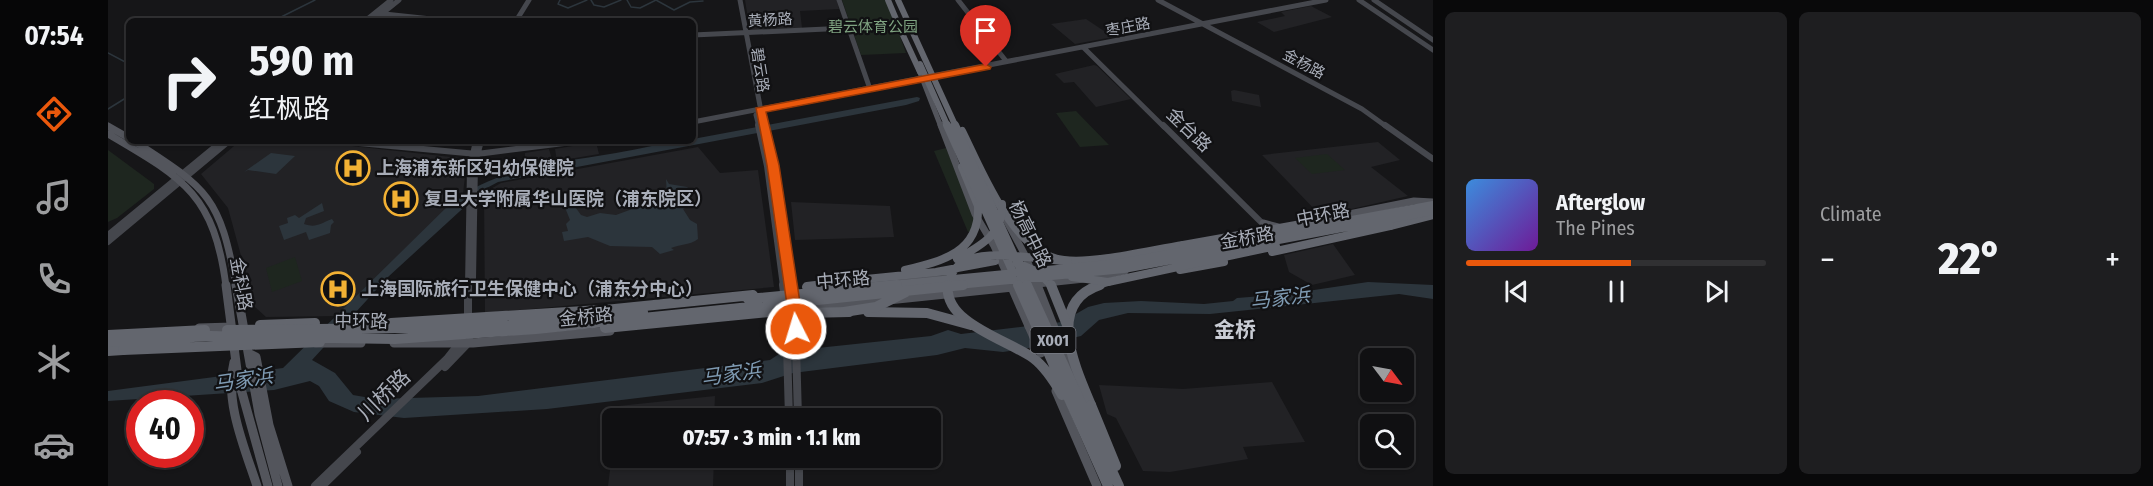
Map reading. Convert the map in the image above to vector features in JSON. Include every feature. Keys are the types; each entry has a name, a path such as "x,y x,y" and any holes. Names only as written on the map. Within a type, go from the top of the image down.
{"highway":[{"path":"895,0 915,31 929,61 928,76 917,70 901,32 895,0"},
{"name":"杨高中路","path":"895,0 928,76 1122,486"},
{"path":"945,111 962,131 1002,204 1024,238 1034,249 1048,257 1068,261"},
{"path":"945,111 978,206 990,231 1016,254 1069,276 1100,277 1197,267 1390,226 1433,208"},
{"name":"杨高中路","path":"945,111 1107,486"},
{"path":"844,312 866,310 887,303 983,243 1001,226 1004,215 1002,204"},
{"path":"859,285 939,261 963,248 977,229 978,206"},
{"path":"971,325 955,309 947,290 948,279 960,264 986,256 1068,261 1126,255 1328,219 1433,208"},
{"name":"中环路","path":"108,342 210,336 395,339 536,329 740,306 1100,277 1433,208"},
{"name":"中环路","path":"108,334 508,325 830,290 1063,270 1191,251 1433,208"},
{"path":"1191,251 1328,219"},
{"path":"1067,325 1069,309 1079,295 1100,277 1258,251 1307,235"},
{"path":"260,325 447,321 600,310 859,285 987,262 1018,263 1029,266 1048,279 1059,296 1080,379 1122,486"},
{"path":"759,294 830,290"},
{"path":"508,325 600,310"},
{"path":"410,338 480,339 769,312 912,312 971,325 1017,347 1045,369 1070,409 1107,486"},
{"path":"108,349 395,339"}],"main road":[{"name":"杨高中路","path":"928,76 943,94 1033,277 1064,348 1074,379 1122,486"},
{"name":"杨高中路","path":"928,76 931,96 975,214 1008,279 1097,486"},
{"path":"108,126 126,136"},
{"name":"金科路","path":"108,134 182,177 199,200 212,226 227,289 235,360 246,414 268,486"},
{"name":"金科路","path":"138,144 209,198 223,225 248,341 256,408 267,455 278,486"},
{"name":"金桥路","path":"1276,230 1433,208"},
{"name":"金桥路","path":"1033,277 1135,276 1418,223 1433,208"},
{"name":"金桥路","path":"1100,277 1412,215 1433,208"},
{"path":"1317,225 1328,219"},
{"name":"金桥路","path":"108,349 248,341 465,343 559,336 791,301 930,276 1008,279 1094,270 1100,263 1328,219"},
{"path":"1207,256 1219,249 1268,240 1273,237 1276,230 1263,223"},
{"path":"1008,279 1027,275 1033,277"},
{"name":"金桥路","path":"791,301 846,296 859,285 948,278"},
{"name":"金桥路","path":"315,324 370,326 470,322 945,292 1008,279"},
{"path":"108,334 260,325"},
{"path":"250,354 256,357 269,425 288,486"},
{"path":"235,360 231,372 238,428 257,486"}],"street":[{"path":"369,18 391,0"},
{"path":"376,18 399,0"},
{"path":"518,18 531,0"},
{"path":"522,18 531,0"},
{"name":"碧云路","path":"735,0 744,34"},
{"name":"碧云路","path":"740,0 791,301"},
{"path":"839,0 870,88"},
{"path":"958,0 1006,61"},
{"name":"金杨路","path":"1158,0 1362,109 1433,159"},
{"name":"枣庄路","path":"928,76 1317,0"},
{"name":"枣庄路","path":"928,76 1326,0"},
{"path":"1359,0 1433,50"},
{"path":"1374,0 1433,40"},
{"path":"375,13 420,18"},
{"name":"黄杨路","path":"696,35 848,28"},
{"name":"金台路","path":"1084,48 1263,223"},
{"path":"696,120 928,76"},
{"path":"108,242 219,144"},
{"path":"108,235 225,144"},
{"path":"372,144 475,153 550,144"},
{"path":"384,144 475,153 554,144"},
{"path":"475,153 476,144"},
{"path":"475,153 480,144"},
{"name":"川桥路","path":"315,486 465,343 470,322 472,184 475,153"},
{"path":"790,408 797,350 791,301"},
{"path":"791,301 787,351 797,408"},
{"name":"川桥路","path":"322,486 372,434"},
{"path":"790,468 790,486"},
{"path":"799,468 799,486"}],"shaded area":[{"path":"745,0 837,0 839,9 800,11 802,28 750,31"},
{"path":"1311,6 1332,17 1274,32 1257,22 1285,16 1281,12"},
{"path":"1086,19 1113,37 1075,44 1051,24"},
{"path":"1094,65 1131,99 1096,107 1074,82 1064,83 1055,74"},
{"path":"1231,91 1259,95 1261,107 1232,101"},
{"path":"1378,142 1400,160 1371,167 1408,196 1321,216 1262,155"},
{"path":"236,144 334,144 460,158 466,167 463,194 338,316 266,317 255,307 228,208 201,174"},
{"path":"596,144 599,154 557,161 555,149"},
{"path":"698,147 720,173 758,170 774,287 485,313 484,193 501,183"},
{"path":"549,149 553,163 525,169 525,153"},
{"path":"791,202 890,206 894,237 795,240"},
{"path":"1333,244 1355,275 1312,285 1289,272 1284,255"},
{"path":"1272,382 1305,442 1243,447 1248,459 1170,472 1143,471 1116,418 1107,414 1099,385 1183,389"},
{"path":"715,396 714,408 618,408 618,406"},
{"path":"610,468 714,468 713,486 608,486"}],"green space":[{"name":"碧云体育公园","path":"842,0 887,0 906,53 861,55"},
{"path":"1076,111 1109,145 1080,147 1056,113"},
{"path":"946,148 980,229 968,232 934,151"},
{"path":"108,150 154,184 154,189 117,218 108,222"},
{"path":"1327,154 1345,170 1312,174 1295,158"},
{"path":"295,257 302,281 272,292 266,268"}],"water":[{"name":"马家浜","path":"920,98 919,101 906,105 498,182 483,190 388,277 312,360 335,373 353,395 376,399 478,396 770,360 779,354 808,349 931,336 948,330 961,334 1062,322 1088,307 1104,303 1141,301 1204,304 1368,282 1433,285 1433,299 1399,294 1210,314 1128,313 1099,320 1081,336 1024,349 1003,352 965,348 937,355 793,373 762,383 547,409 404,418 354,412 329,401 319,386 310,381 274,390 204,395 204,390 126,390 126,400 108,401 108,391 283,368 453,201 491,180 552,163 664,144 696,144 696,138"},
{"path":"271,153 295,156 276,174 248,170 244,172"},
{"path":"666,179 669,184 687,187 692,192 690,205 683,209 690,220 697,224 698,239 695,241 660,254 652,247 610,246 588,237 564,241 562,232 568,231 566,224 570,220 564,205 573,204 581,215 587,217 600,213 616,215 643,205 656,204 667,198"},
{"path":"322,203 324,211 306,218 304,224 321,224 332,219 334,222 330,233 309,240 306,232 284,240 279,226 288,223 287,218 295,215 299,218"}],"waterway":[{"path":"279,18 315,0"},
{"path":"560,0 558,4 568,8 587,0"},
{"path":"591,0 594,5 604,7 621,0"},
{"path":"627,0 631,7 640,8 656,0 674,10 690,2 703,1"},
{"path":"108,53 126,62"},
{"path":"108,109 126,98"}],"place":[{"name":"上海浦东新区妇幼保健院","path":"353,168"},
{"name":"复旦大学附属华山医院（浦东院区）","path":"401,199"},
{"name":"上海国际旅行卫生保健中心（浦东分中心）","path":"338,289"}],"district":[{"name":"金桥","path":"1235,330"}],"route":[{"path":"796,329 793,291 773,165 759,110 986,67"}]}
